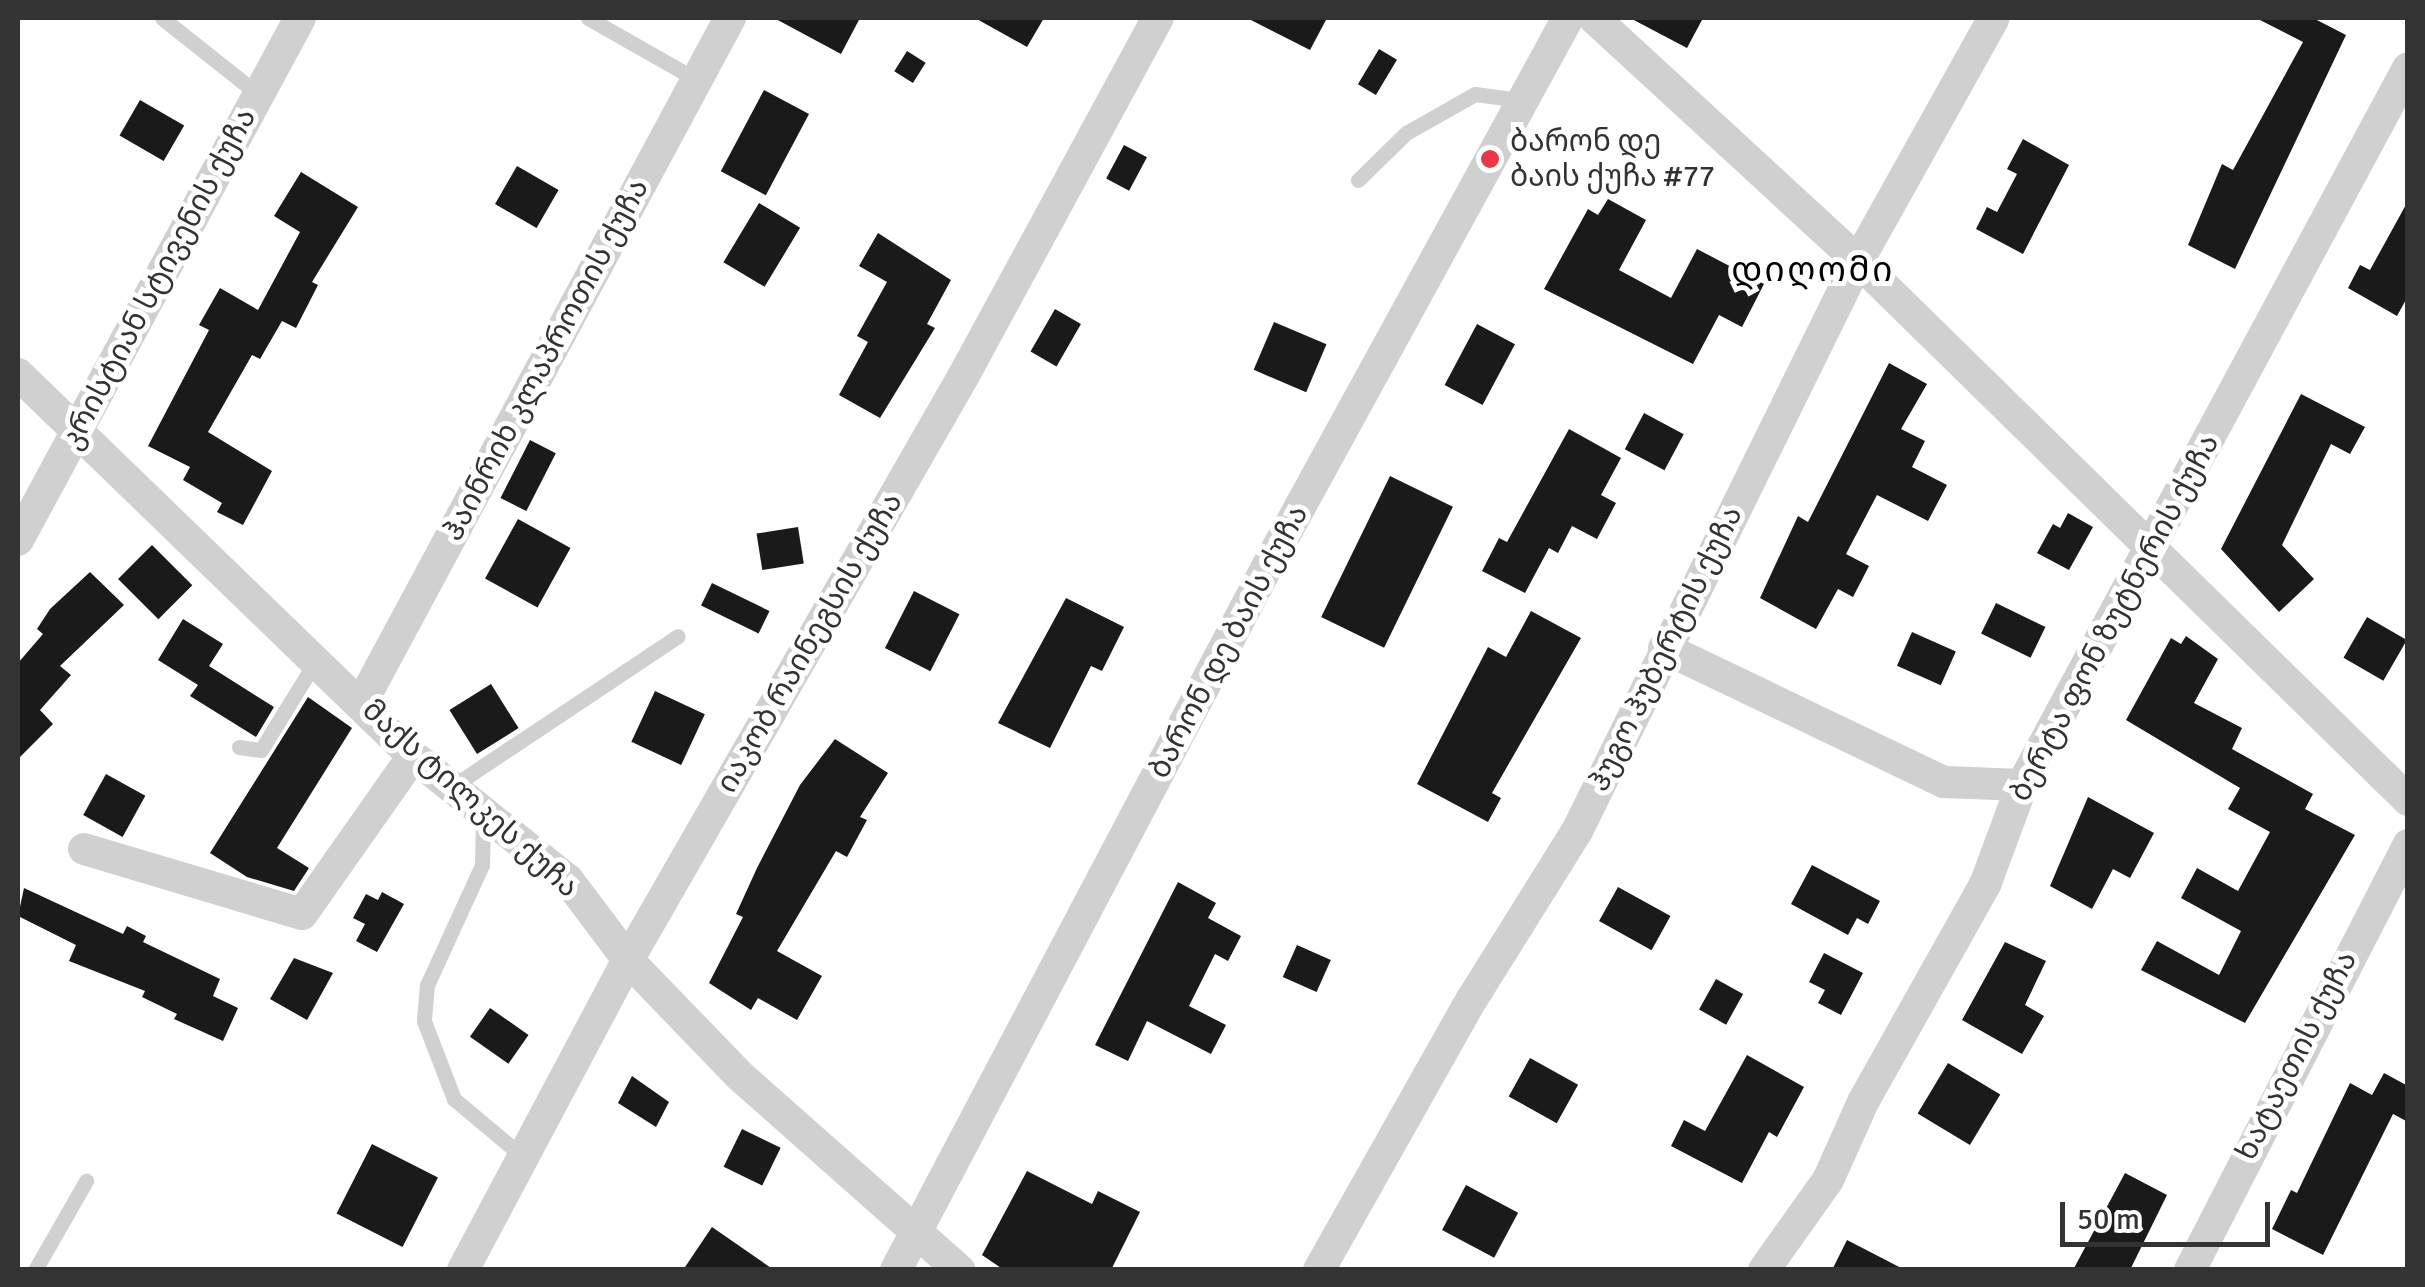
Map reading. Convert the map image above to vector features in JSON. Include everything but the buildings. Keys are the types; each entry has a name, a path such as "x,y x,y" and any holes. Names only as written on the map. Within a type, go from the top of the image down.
{"street":[{"name":"კრისტიან სტივენის ქუჩა","path":"18,540 300,18"},
{"name":"ჰაინრიხ კლაპროთის ქუჩა","path":"362,702 730,18"},
{"name":"იაკობ რაინეგსის ქუჩა","path":"463,1270 628,960 964,375 1158,18"},
{"name":"ბარონ დე ბაის ქუჩა","path":"896,1270 1520,100 1568,18"},
{"path":"1594,18 1858,261 2408,800"},
{"name":"ჰუგო ჰუბერტის ქუჩა","path":"1319,1270 1472,999 1577,832 1664,648 1858,261 1994,18"},
{"name":"ბერტა ფონ ზუტნერის ქუჩა","path":"1764,1270 1828,1180 1863,1102 1985,885 2022,784 2408,68"},
{"name":"მაქს ტილკეს ქუჩა","path":"18,374 81,429 362,702 412,756 483,808 568,880 628,960 740,1076 959,1270"},
{"path":"1664,648 1944,782 2022,784"},
{"path":"84,849 302,914 412,756"},
{"name":"ხატაეთის ქუჩა","path":"2190,1270 2408,845"}],"lane":[{"path":"162,18 258,94"},
{"path":"588,18 697,80"},
{"path":"1358,180 1406,133 1476,94 1520,100"},
{"path":"453,786 678,636"},
{"path":"239,746 261,750 316,659"},
{"path":"483,808 482,865 428,984 424,1021 454,1100 521,1155"},
{"path":"35,1270 86,1181"}],"place":[{"name":"ბარონ დე ბაის ქუჩა #77","path":"1490,159"}],"district":[{"name":"დიღომი","path":"1813,270"}]}
